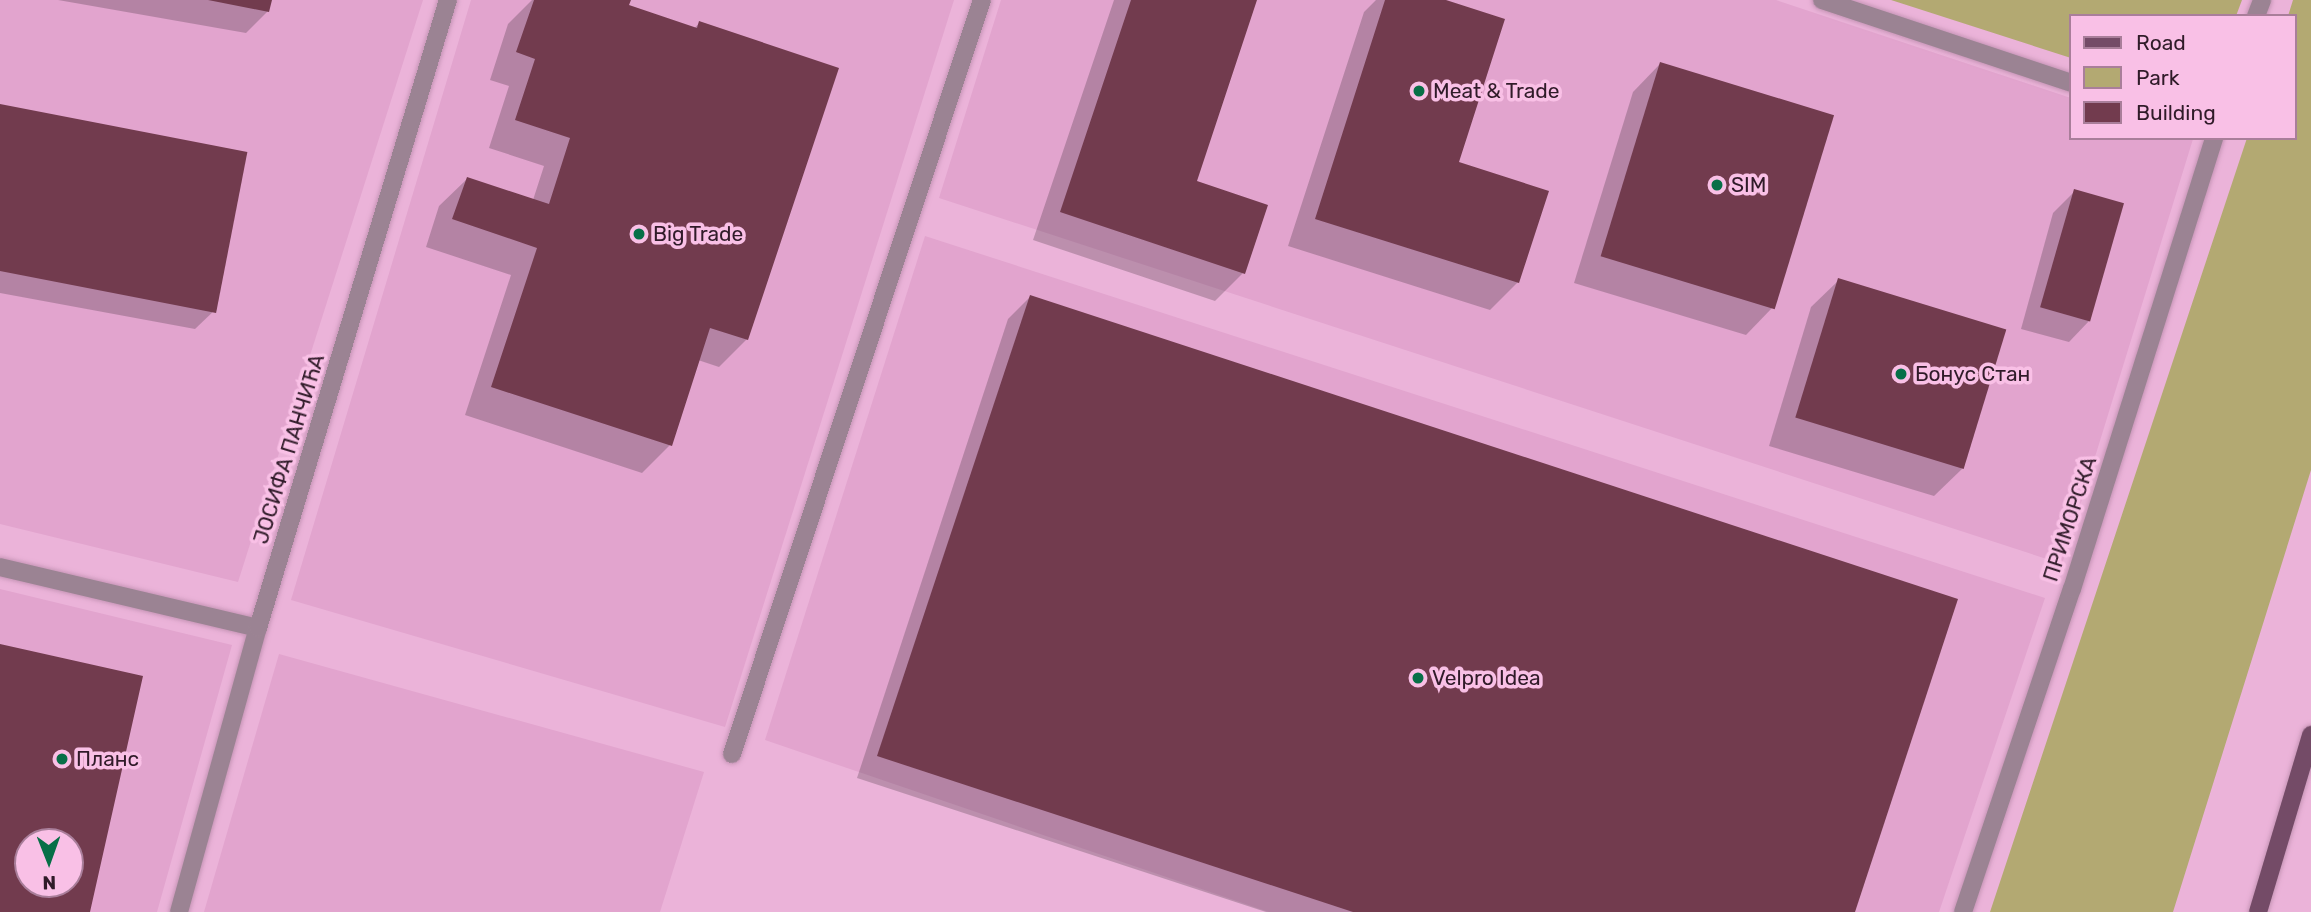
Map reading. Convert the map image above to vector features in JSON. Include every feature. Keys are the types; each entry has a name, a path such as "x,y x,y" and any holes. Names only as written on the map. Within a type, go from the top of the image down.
{"main road":[{"path":"2258,912 2311,736"}],"street":[{"name":"ЈОСИФА ПАНЧИЋА","path":"179,912 258,628 448,0"},
{"path":"732,754 982,0"},
{"path":"1822,0 2070,83"},
{"name":"ПРИМОРСКА","path":"1963,912 2072,589 2213,140"},
{"path":"0,567 258,628"}],"shaded area":[{"path":"0,0 423,0 238,582 0,524"},
{"path":"471,0 954,0 725,727 291,600"},
{"path":"1001,0 1776,0 2070,98 2070,140 2193,140 2062,564 939,198"},
{"name":"Velpro Idea","path":"925,236 2045,598 1939,912 1269,912 765,740"},
{"path":"0,589 232,645 157,912 0,912"},
{"path":"279,654 704,772 660,912 204,912"}],"green space":[{"path":"1891,0 2242,0 2237,14 2070,14 2070,58"},
{"path":"2293,0 2311,0 2311,470 2173,912 1990,912 2246,140 2297,140 2297,14 2289,14"}],"building":[{"path":"208,0 272,0 269,12"},
{"name":"Big Trade","path":"534,0 631,0 629,5 697,28 699,21 839,68 748,340 710,328 672,446 491,387 537,248 452,219 467,177 549,204 570,138 515,120 535,59 516,52"},
{"path":"1131,0 1257,0 1197,181 1268,205 1245,274 1060,212"},
{"name":"Meat & Trade","path":"1385,0 1446,0 1505,19 1459,162 1549,191 1519,283 1315,219"},
{"name":"SIM","path":"1660,62 1834,115 1775,309 1601,256"},
{"path":"0,104 247,152 216,313 0,271"},
{"path":"2074,189 2124,203 2090,322 2040,307"},
{"name":"Бонус Стан","path":"1838,278 2006,329 1964,469 1795,418"},
{"name":"Velpro Idea","path":"1030,295 1958,599 1855,912 1353,912 877,756"},
{"name":"Планс","path":"0,644 143,676 90,912 0,912"}],"place":[{"name":"Meat & Trade","path":"1419,91"},
{"name":"SIM","path":"1717,185"},
{"name":"Big Trade","path":"639,234"},
{"name":"Бонус Стан","path":"1901,374"},
{"name":"Velpro Idea","path":"1418,678"},
{"name":"Планс","path":"62,759"}]}
